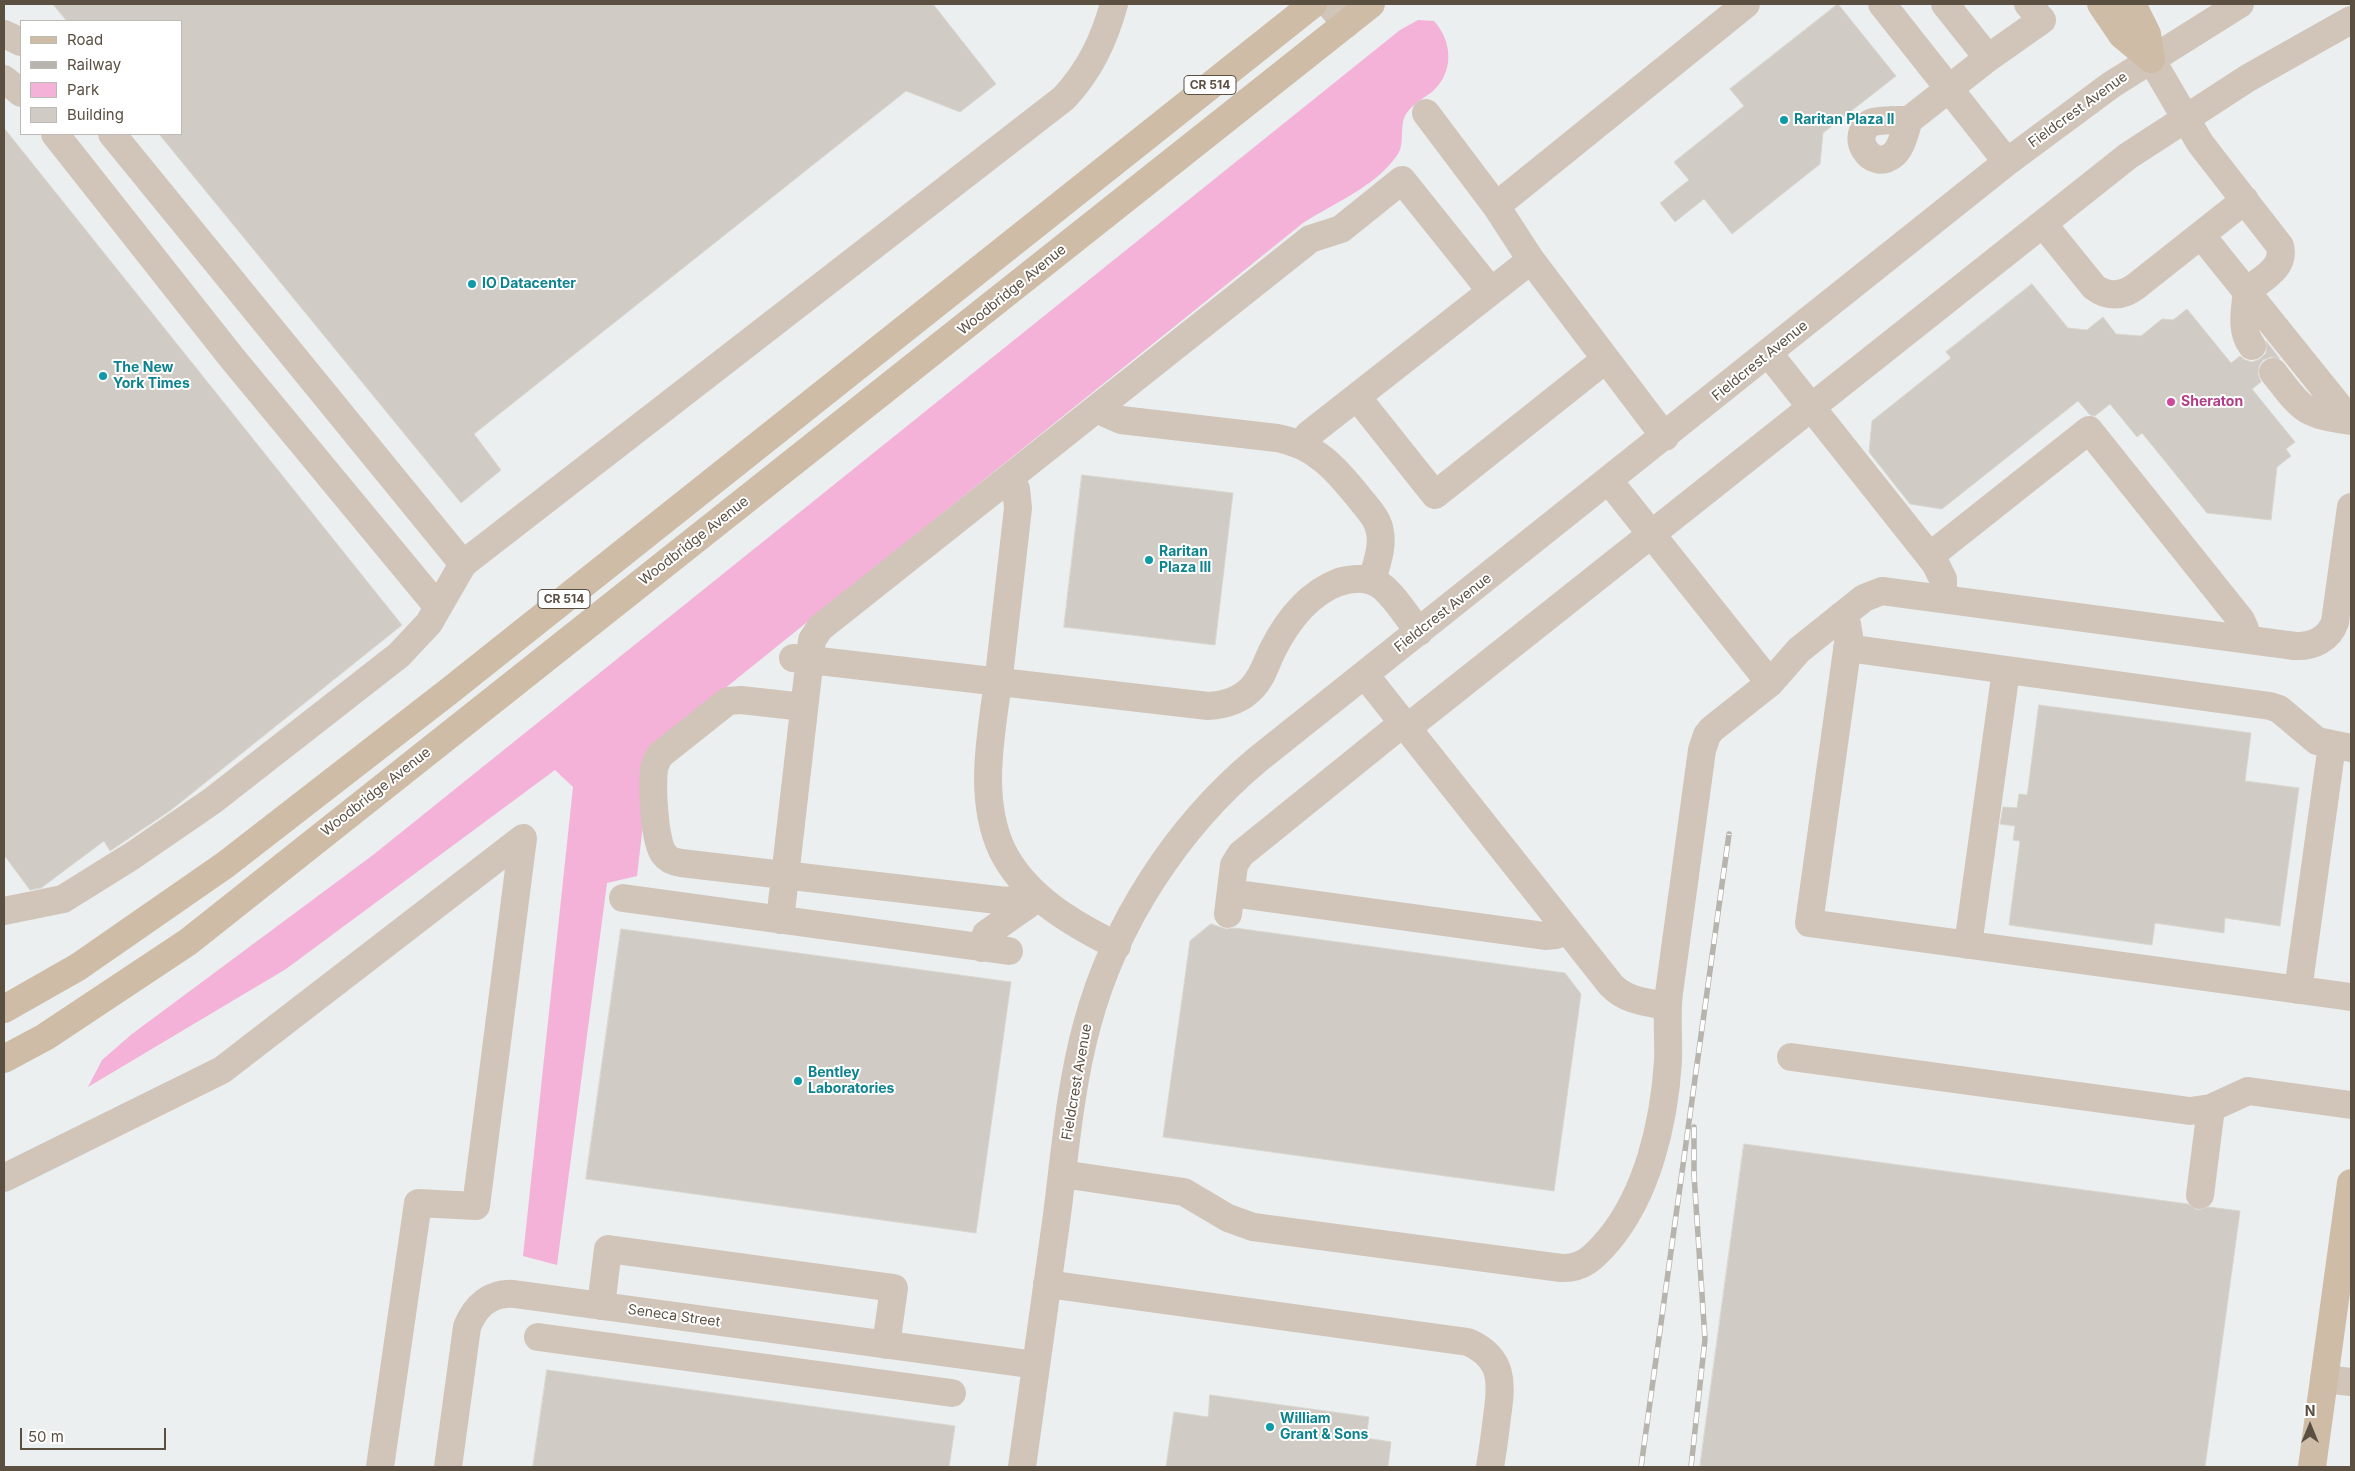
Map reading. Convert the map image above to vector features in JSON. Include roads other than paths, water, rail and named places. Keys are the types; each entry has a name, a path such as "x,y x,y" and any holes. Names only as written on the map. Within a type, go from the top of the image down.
{"main road":[{"name":"CR 514","path":"4,1009 78,967 225,865 448,692 1313,4"},
{"name":"Woodbridge Avenue","path":"4,1059 44,1037 188,942 1338,14 1371,4"},
{"path":"2101,4 2122,35 2150,59"},
{"path":"2132,4 2147,34 2150,59"},
{"path":"2312,1467 2351,1183"}],"street":[{"path":"4,911 63,900 132,856 204,806 399,655 428,622 463,564 1064,98 1082,79 1094,57 1114,4"},
{"path":"1496,206 1746,4"},
{"path":"1882,4 2007,162"},
{"path":"1945,4 1988,58"},
{"path":"1908,120 1988,58 2042,20 2028,4"},
{"name":"Fieldcrest Avenue","path":"1022,1467 1062,1174 1083,1041 1098,990 1117,946 1154,877 1191,827 1218,796 1252,764 1665,437 2007,162 2111,85 2240,4"},
{"path":"1566,929 1556,936 1545,936 1229,903 1234,865 1246,848 1651,535 2128,156 2184,118 2279,59 2351,20"},
{"path":"4,34 20,42"},
{"path":"2150,59 2206,152 2278,243 2281,257 2276,268 2246,291 2244,327 2246,337 2252,346"},
{"path":"4,79 20,92"},
{"path":"1426,113 1496,206 1531,260 1665,437"},
{"path":"56,135 232,358 438,607"},
{"path":"113,135 463,564"},
{"path":"780,920 804,707 800,659 816,631 1310,239 1341,229 1402,180 1491,290"},
{"path":"2043,224 2094,287 2105,294 2111,295 2130,291 2244,200"},
{"path":"2201,235 2351,420"},
{"path":"1302,446 1308,435 1531,260"},
{"path":"1769,354 1930,556 1942,573 1944,585 1943,598"},
{"path":"1357,396 1435,495 1606,359"},
{"path":"2273,372 2304,409 2326,417 2351,420"},
{"path":"1099,407 1107,414 1121,420 1277,438 1302,446 1333,466 1374,517 1381,538 1372,581"},
{"path":"1930,556 2089,430 2241,620 2245,629 2246,639"},
{"path":"1009,478 1016,489 1018,508 988,769 992,818 998,840 1009,862 1040,897 1072,922 1117,946"},
{"path":"1609,481 1770,683"},
{"path":"1062,1174 1177,1190 1192,1195 1228,1218 1253,1227 1561,1268 1576,1268 1590,1260 1620,1226 1634,1201 1646,1170 1665,1086 1668,1059 1667,1006 1704,742 1712,729 1770,683 1799,650 1864,598 1875,592 1889,591 2303,646 2318,642 2329,634 2337,614 2351,507"},
{"path":"800,659 1200,705 1223,705 1239,698 1252,688 1288,624 1313,597 1324,589 1346,580 1364,579 1384,588 1419,632"},
{"path":"1841,616 1848,629 1847,648 1809,923 2351,997"},
{"path":"1847,648 2270,706 2279,709 2317,741 2341,746 2298,990"},
{"path":"1968,945 2006,670"},
{"path":"1365,675 1611,985 1622,995 1667,1006"},
{"path":"804,707 741,700 728,701 665,750 654,768 658,840 663,854 668,859 681,864 1006,901 1040,897"},
{"path":"4,1178 222,1070 523,838 476,1206 418,1203 380,1467"},
{"path":"623,898 995,950 986,934 1040,897"},
{"path":"1791,1057 2190,1112 2211,1108 2248,1091 2351,1105"},
{"path":"2200,1195 2211,1108"},
{"path":"600,1306 608,1249 884,1286 894,1288 886,1345"},
{"path":"1047,1284 1468,1342 1489,1356 1500,1376 1501,1393 1490,1467"},
{"name":"Seneca Street","path":"448,1467 467,1327 478,1307 491,1298 506,1293 1036,1365"},
{"path":"661,1353 666,1315"},
{"path":"538,1336 952,1393"},
{"path":"814,1374 819,1336"},
{"path":"2324,1379 2351,1382"}],"railway":[{"path":"1641,1467 1729,834"},
{"path":"1691,1467 1705,1339 1694,1175 1694,1127"}],"place":[{"name":"Raritan Plaza II","path":"1784,120"},
{"name":"IO Datacenter","path":"472,284"},
{"name":"The New York Times","path":"103,376"},
{"name":"Sheraton","path":"2171,402"},
{"name":"Raritan Plaza III","path":"1149,560"},
{"name":"Bentley Laboratories","path":"798,1081"},
{"name":"William Grant & Sons","path":"1270,1427"}]}
